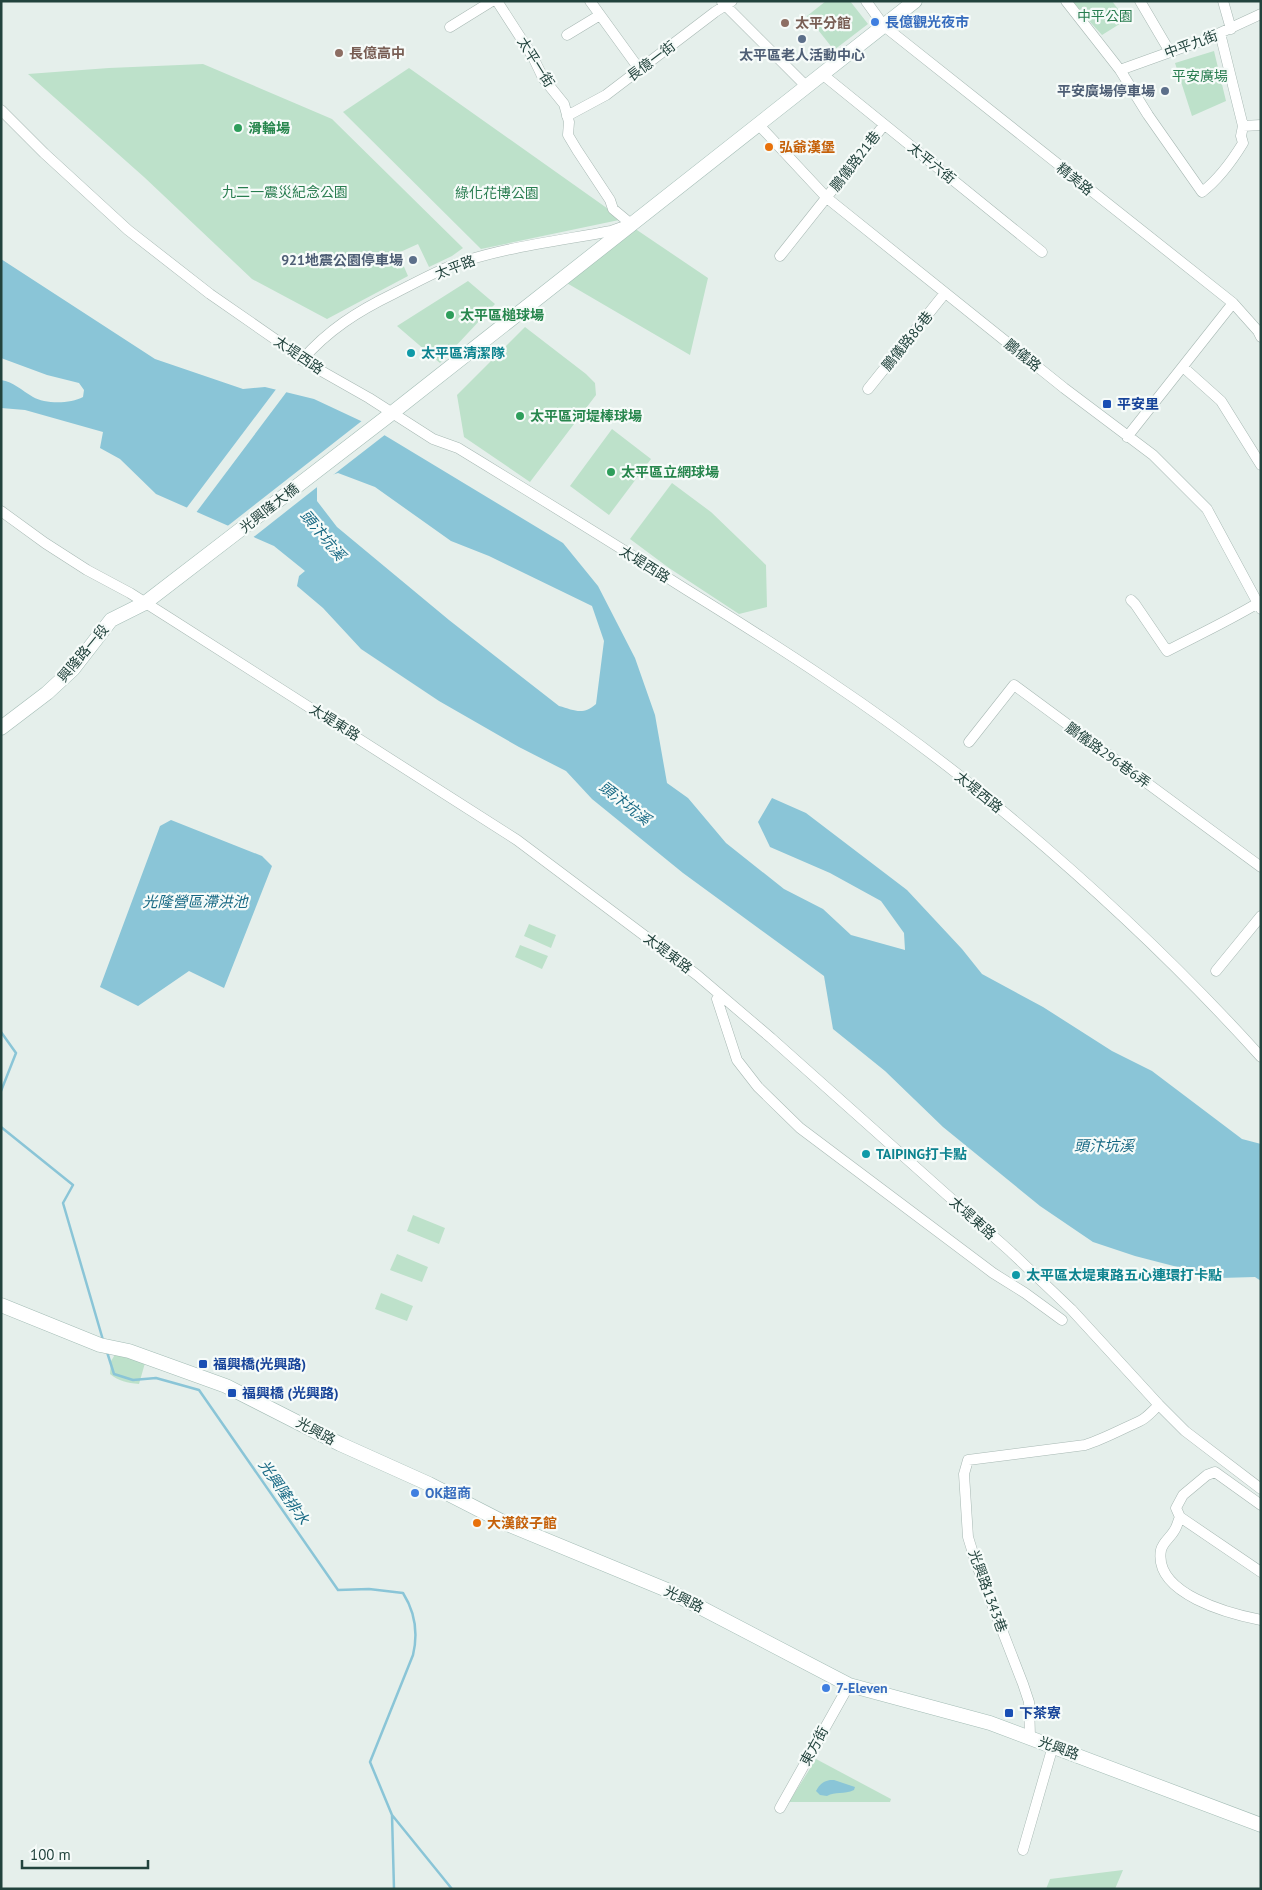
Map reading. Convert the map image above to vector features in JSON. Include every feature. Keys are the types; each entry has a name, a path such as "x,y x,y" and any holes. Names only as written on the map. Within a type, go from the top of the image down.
{"main road":[{"name":"太平路","path":"392,412 915,1"},
{"name":"光興隆大橋","path":"145,603 392,412"},
{"name":"興隆路一段","path":"1,728 48,693 73,669 111,620 145,603"},
{"name":"光興路","path":"1,1305 100,1345 129,1351 226,1386 340,1444 430,1484 507,1524 667,1590 849,1685 990,1723 1261,1825"}],"street":[{"path":"450,27 492,1"},
{"name":"太平一街","path":"497,1 543,78 564,104 568,116 568,135 610,200 612,209 631,224"},
{"path":"590,1 640,70"},
{"name":"精美路","path":"866,1 884,26 1234,303 1260,333"},
{"path":"1066,1 1120,70 1148,115 1202,192 1232,161 1243,143 1241,136 1243,126 1220,34"},
{"path":"1140,1 1170,52"},
{"path":"1222,1 1231,29"},
{"path":"726,3 806,86"},
{"name":"長億一街","path":"568,116 606,95 726,3"},
{"name":"中平九街","path":"1120,70 1220,34 1261,14"},
{"path":"567,35 600,15"},
{"name":"太平六街","path":"822,74 1042,252"},
{"name":"太堤西路","path":"1,110 44,153 128,230 210,294 295,353 302,360 392,412 433,439 458,448 741,623 822,676 923,748 1018,824 1096,892 1198,990 1261,1057"},
{"name":"鵬儀路","path":"758,124 826,198 1153,456 1206,509 1259,606"},
{"name":"鵬儀路21巷","path":"780,256 884,125"},
{"path":"1243,126 1261,125"},
{"name":"太平路","path":"302,360 314,346 350,317 448,267 490,254 611,231 631,224"},
{"name":"鵬儀路86巷","path":"868,389 945,292"},
{"path":"1127,437 1234,303"},
{"path":"1183,367 1221,402 1261,465"},
{"name":"太堤東路","path":"1,511 87,570 145,603 516,840 697,974 1011,1252 1072,1309 1159,1405 1186,1431 1261,1489"},
{"path":"1131,600 1168,652 1201,633 1222,625 1259,606"},
{"name":"鵬儀路296巷6弄","path":"969,742 1014,685 1261,868"},
{"path":"1216,971 1261,916"},
{"path":"717,999 737,1060 758,1087 800,1128 993,1273 1062,1320"},
{"name":"光興路1343巷","path":"1030,1737 1029,1702 976,1563 968,1537 965,1517 965,1468 968,1460 1085,1445 1101,1440 1142,1420 1159,1405"},
{"path":"1261,1505 1215,1472 1207,1475 1182,1495 1176,1508 1180,1517 1261,1572"},
{"path":"1180,1517 1174,1531 1164,1544 1161,1559 1162,1565 1172,1583 1186,1594 1221,1610 1261,1620"},
{"name":"東方街","path":"780,1808 849,1685"},
{"path":"1023,1850 1053,1746"}],"green space":[{"path":"826,1 850,1 868,24 834,50 807,16"},
{"name":"中平公園","path":"1071,1 1112,1 1126,20 1102,35"},
{"name":"平安廣場","path":"1214,51 1226,101 1192,116 1175,63"},
{"name":"九二一震災紀念公園","path":"203,64 332,119 463,248 452,256 429,267 418,244 398,253 408,276 327,319 252,279 144,177 28,74"},
{"name":"綠化花博公園","path":"409,68 611,211 619,220 481,249 343,112"},
{"path":"631,226 708,278 690,355 565,282"},
{"name":"太平區槌球場","path":"468,281 495,304 440,363 397,326"},
{"name":"太平區河堤棒球場","path":"525,327 586,374 595,383 596,395 530,482 464,437 457,395"},
{"name":"太平區立網球場","path":"612,429 651,459 609,515 570,486"},
{"path":"672,483 711,512 766,565 767,607 739,614 669,568 630,539"},
{"path":"529,924 556,935 551,948 524,936"},
{"path":"520,945 548,956 542,969 515,957"},
{"path":"413,1215 445,1228 439,1244 407,1231"},
{"path":"397,1254 428,1267 422,1282 390,1270"},
{"path":"381,1293 413,1306 407,1321 375,1309"},
{"path":"116,1353 145,1363 139,1384 123,1381 110,1374 111,1361"},
{"path":"816,1759 891,1799 890,1802 789,1802"},
{"path":"1123,1870 1115,1889 1046,1889 1050,1879"}],"water":[{"name":"頭汴坑溪","path":"1,259 155,359 243,389 265,387 314,399 361,421 563,543 598,586 635,658 655,715 667,783 688,798 726,843 784,889 823,909 851,935 905,950 904,933 881,901 830,873 770,847 758,822 772,798 806,813 907,890 962,949 982,974 1043,1007 1112,1051 1152,1071 1242,1139 1261,1144 1261,1281 1255,1277 1220,1278 1135,1256 1093,1242 1040,1206 943,1127 885,1071 833,1029 824,976 683,873 592,799 566,771 519,747 439,701 361,649 323,608 297,586 299,576 305,571 274,546 156,494 120,459 100,448 103,432 25,410 1,408 1,380 14,384 33,397 51,402 65,402 78,399 83,397 84,390 79,383 47,375 1,358","holes":["338,473 375,487 451,541 489,556 592,606 604,641 596,704 583,711 559,706 449,620 337,527 317,501 317,487 322,478"]},
{"name":"光隆營區滯洪池","path":"171,820 262,856 272,866 224,988 189,971 138,1006 100,987 160,826"},
{"path":"830,1780 855,1787 854,1790 827,1796 820,1795 816,1791 817,1789 820,1785"}],"pier":[{"path":"277,388 288,390 195,514 185,510"},
{"path":"363,420 386,434 328,479 323,480 321,484 251,539 225,528"}],"waterway":[{"name":"光興隆排水","path":"1,1032 16,1053 1,1091"},
{"name":"光興隆排水","path":"1,1127 73,1185 63,1203 103,1340"},
{"name":"光興隆排水","path":"107,1352 114,1374 133,1380 156,1378 199,1390 338,1590 369,1589 403,1593 413,1615 415,1631 413,1655 370,1762 392,1815 452,1889"},
{"path":"392,1815 394,1889"}],"place":[{"name":"長億觀光夜市","path":"875,22"},
{"name":"太平分館","path":"785,23"},
{"name":"太平區老人活動中心","path":"802,39"},
{"name":"長億高中","path":"339,53"},
{"name":"平安廣場停車場","path":"1165,91"},
{"name":"滑輪場","path":"238,128"},
{"name":"弘爺漢堡","path":"769,147"},
{"name":"921地震公園停車場","path":"413,260"},
{"name":"太平區槌球場","path":"450,315"},
{"name":"太平區清潔隊","path":"411,353"},
{"name":"平安里","path":"1107,404"},
{"name":"太平區河堤棒球場","path":"520,416"},
{"name":"太平區立網球場","path":"611,472"},
{"name":"TAIPING打卡點","path":"866,1154"},
{"name":"太平區太堤東路五心連環打卡點","path":"1016,1275"},
{"name":"福興橋(光興路)","path":"203,1364"},
{"name":"福興橋 (光興路)","path":"232,1393"},
{"name":"OK超商","path":"415,1493"},
{"name":"大漢餃子館","path":"477,1523"},
{"name":"7-Eleven","path":"826,1688"},
{"name":"下茶寮","path":"1009,1713"}]}
